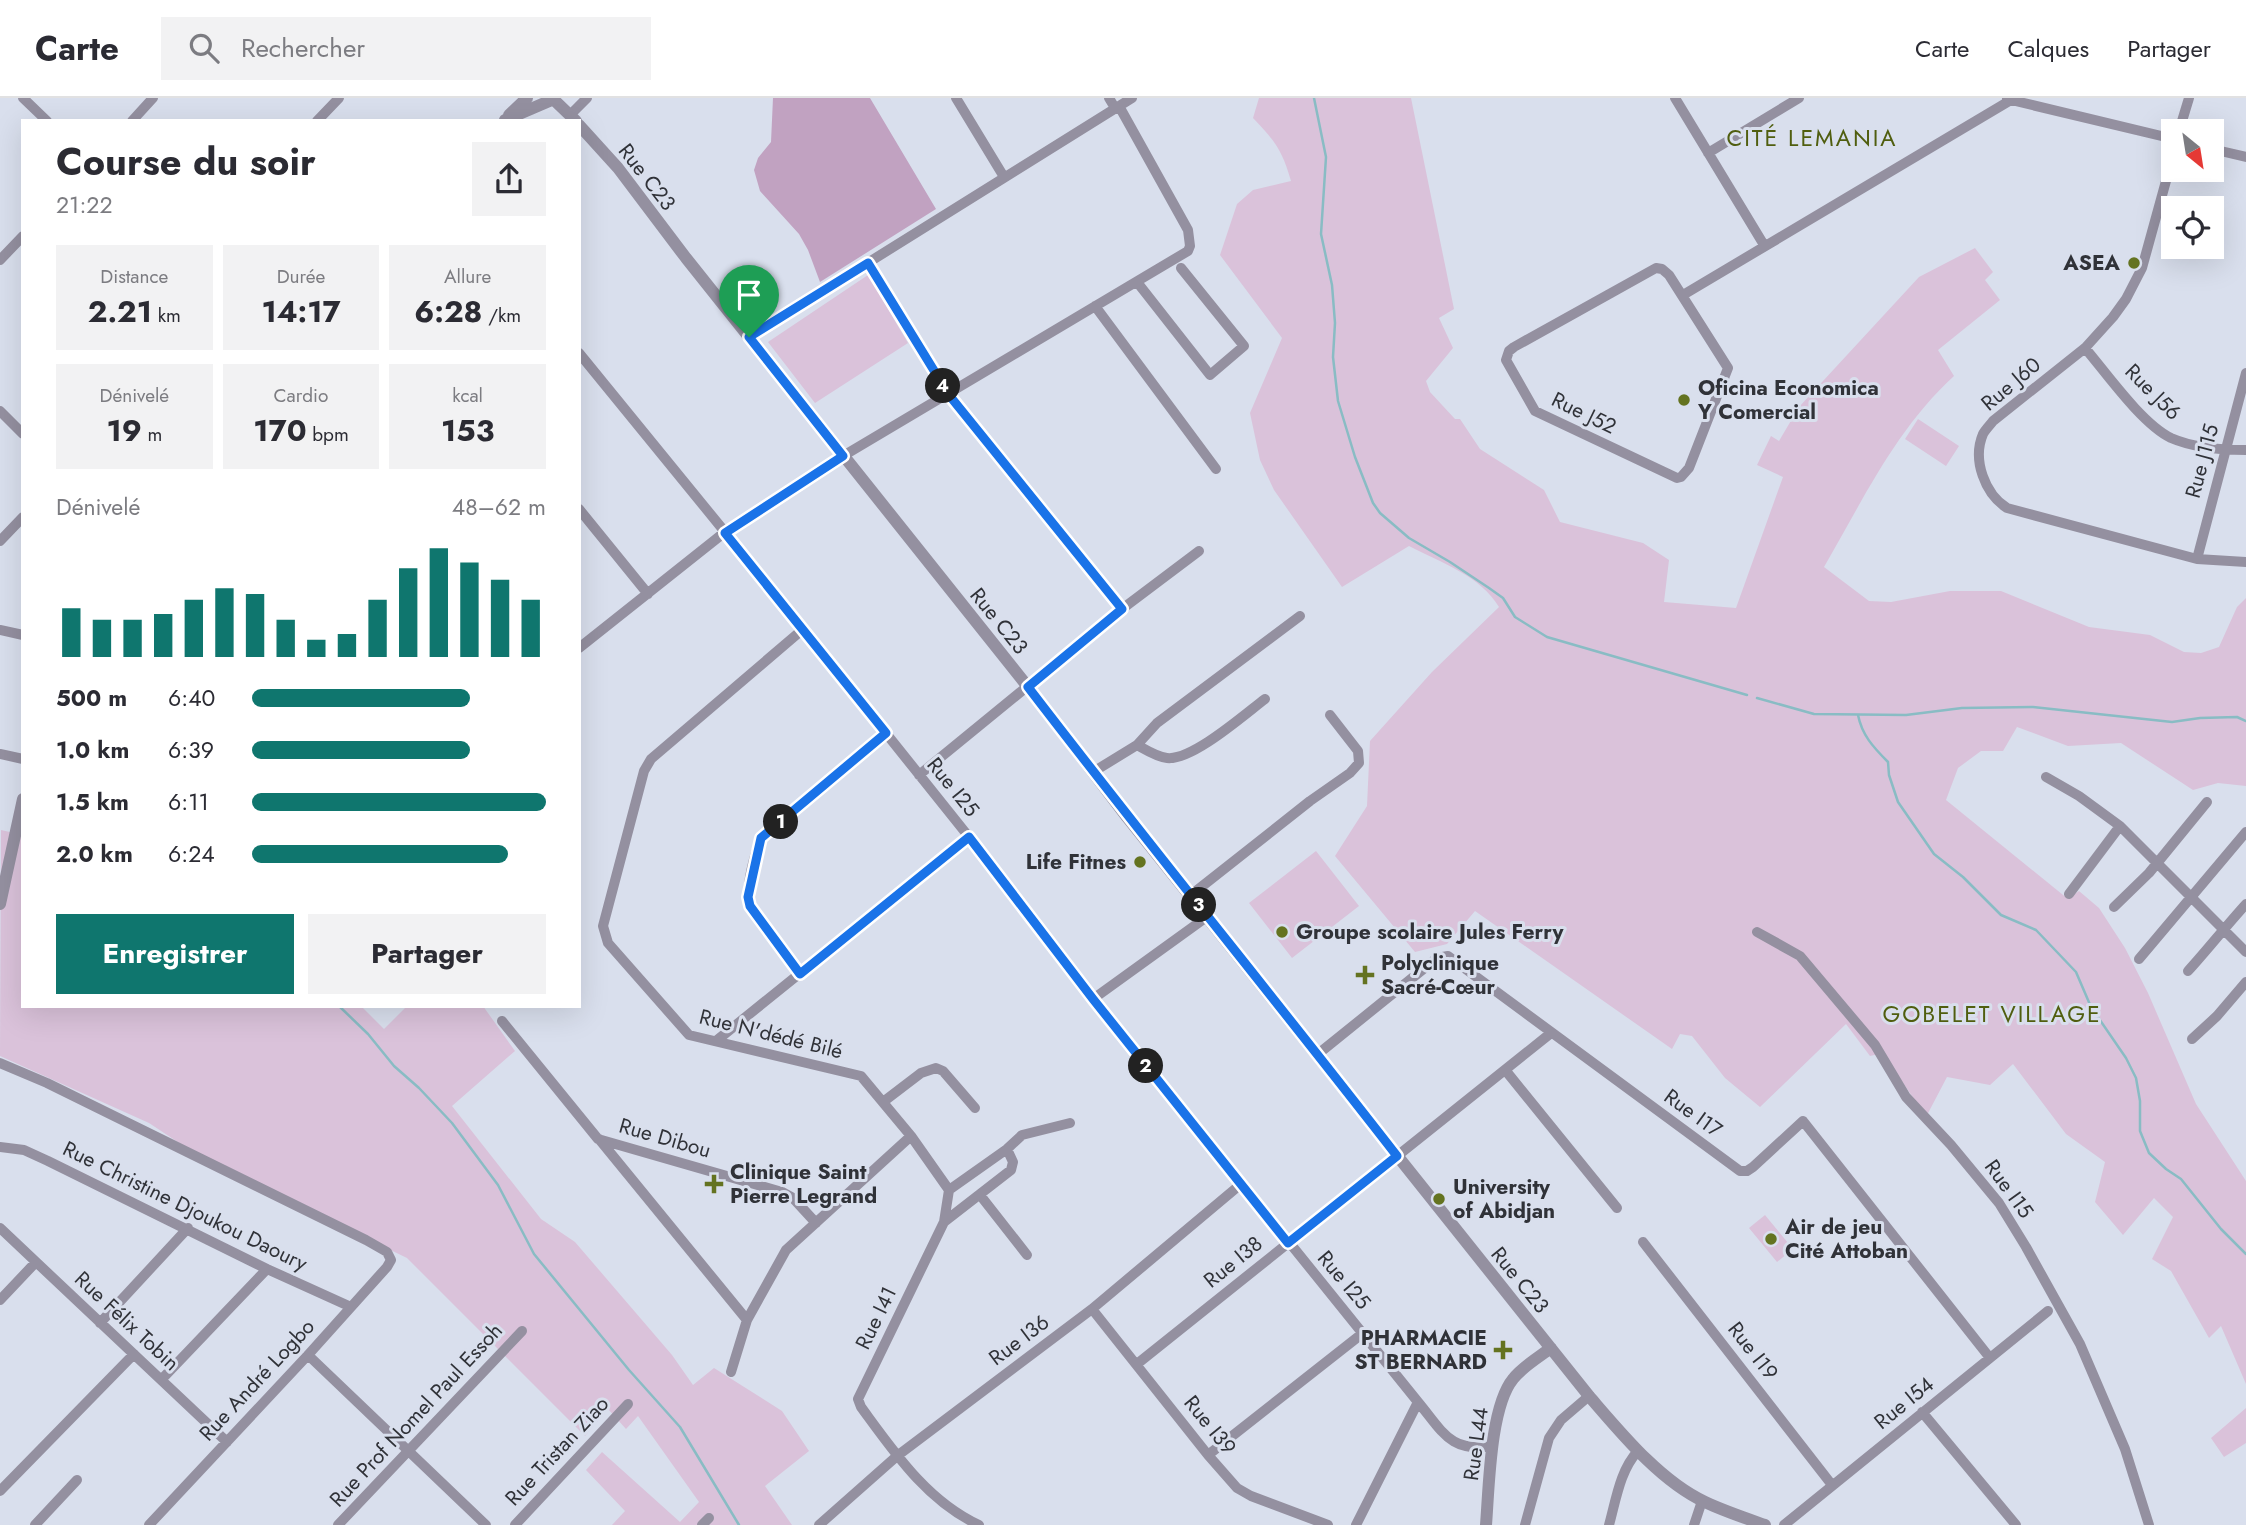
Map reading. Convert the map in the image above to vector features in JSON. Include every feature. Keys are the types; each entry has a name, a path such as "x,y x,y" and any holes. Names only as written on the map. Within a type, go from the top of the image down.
{"street":[{"path":"134,119 153,98"},
{"path":"319,119 339,98"},
{"path":"506,119 527,98"},
{"path":"576,119 587,98"},
{"path":"956,98 1004,177"},
{"path":"581,646 725,533 843,456 1188,251 1188,230 1117,107 1109,98"},
{"path":"749,337 1132,98"},
{"path":"1675,98 1764,245"},
{"path":"1708,153 1799,98"},
{"path":"2183,119 2189,98"},
{"path":"25,99 45,119"},
{"path":"507,119 557,99"},
{"name":"Rue C23","path":"557,99 574,119"},
{"path":"1683,295 2008,99 2161,136"},
{"name":"Rue C23","path":"581,127 618,168 843,456 1589,1396 1638,1451 1662,1472 1702,1501 1765,1525"},
{"path":"2224,152 2246,157"},
{"name":"Rue J60","path":"2165,182 2137,281 2113,317 2085,348 1993,421 1983,435 1980,463 1990,492 1998,502 2020,512 2197,559 2246,562"},
{"path":"0,260 21,238"},
{"path":"868,263 949,395 1122,609"},
{"path":"1137,282 1210,375 1244,346 1181,268"},
{"name":"Rue J52","path":"1656,268 1666,271 1683,295 1728,371 1689,468 1681,477 1673,478 1532,409 1506,360 1509,351 1656,268"},
{"path":"1095,306 1216,469"},
{"name":"Rue J56","path":"2085,348 2155,428 2185,442 2225,450 2246,450"},
{"name":"Rue I25","path":"581,355 886,733 1093,999 1418,1402 1448,1437 1461,1446 1474,1449 1493,1446"},
{"name":"Rue J115","path":"2197,559 2246,373"},
{"path":"0,411 21,431"},
{"path":"581,511 648,594"},
{"path":"0,541 21,519"},
{"path":"919,775 1122,609 1199,551"},
{"path":"1093,772 1137,746 1157,723 1300,616"},
{"path":"0,630 21,635"},
{"name":"Rue N'dédé Bilé","path":"802,630 651,759 644,771 603,926 608,943 689,1035 861,1076 883,1102"},
{"path":"1137,746 1160,756 1180,757 1214,738 1265,699"},
{"path":"1191,895 1357,767 1360,758 1358,751 1330,715"},
{"path":"800,974 750,906 748,897 758,846 761,838 886,733"},
{"path":"0,754 21,759"},
{"path":"2046,777 2079,796 2120,826 2246,952"},
{"path":"2114,907 2157,863 2207,802"},
{"path":"0,904 21,808"},
{"path":"2069,894 2120,826"},
{"path":"2139,959 2246,832"},
{"path":"716,1041 969,837"},
{"path":"2188,971 2246,904"},
{"path":"1093,999 1208,916"},
{"name":"Rue I15","path":"1757,932 1800,956 1875,1045 1906,1097 1951,1145 1999,1203 2080,1344 2125,1449 2149,1525"},
{"name":"Rue I17","path":"1318,1054 1444,955 1452,958 1743,1172 1753,1167 1802,1121 1990,1357"},
{"path":"2192,1038 2217,1016 2246,982"},
{"name":"Rue Dibou","path":"502,1021 598,1139 782,1192 793,1198 816,1223"},
{"name":"Rue I38","path":"1137,1364 1552,1034"},
{"name":"Rue André Logbo","path":"0,1063 47,1083 366,1240 387,1252 391,1259 387,1267 308,1355 149,1525"},
{"path":"975,1108 943,1071 936,1068 921,1073 883,1102 911,1136 948,1190 1007,1149 1022,1135 1069,1123"},
{"path":"1506,1071 1617,1208"},
{"path":"731,1372 747,1320 786,1250 911,1136"},
{"path":"598,1139 747,1320"},
{"name":"Rue Christine Djoukou Daoury","path":"0,1147 24,1150 267,1269 351,1307"},
{"path":"944,1222 1011,1170 1013,1162 1007,1149"},
{"name":"Rue I36","path":"819,1525 897,1456 1092,1309 1241,1184"},
{"name":"Rue I41","path":"948,1190 944,1222 858,1399 897,1456 938,1500 979,1525"},
{"path":"979,1195 1027,1255"},
{"name":"Rue Félix Tobin","path":"0,1228 227,1442"},
{"path":"100,1323 188,1228"},
{"name":"Rue I19","path":"1643,1242 1832,1485"},
{"path":"0,1300 36,1262"},
{"path":"161,1380 267,1269"},
{"name":"Rue I39","path":"1092,1309 1237,1488 1251,1496 1328,1525"},
{"name":"Rue I54","path":"1784,1525 2048,1311"},
{"name":"Rue Prof Nomel Paul Essoh","path":"338,1525 522,1331"},
{"path":"1208,1455 1363,1333"},
{"name":"Rue L44","path":"1486,1525 1493,1446 1502,1401 1513,1379 1551,1348"},
{"path":"0,1491 134,1354"},
{"path":"308,1355 486,1525"},
{"path":"1525,1525 1549,1438 1561,1420 1589,1396"},
{"path":"1356,1525 1418,1402"},
{"name":"Rue Tristan Ziao","path":"515,1525 628,1404"},
{"path":"1922,1412 2016,1525"},
{"path":"1609,1525 1625,1472 1638,1451"},
{"path":"35,1525 77,1480"},
{"path":"1694,1525 1702,1501"}],"shaded area":[{"path":"773,98 870,98 936,209 820,282 799,234 760,191 754,170 758,158 771,142"},
{"path":"1259,98 1411,98 1454,309 1439,318 1453,348 1426,381 1430,392 1455,419 1460,419 1480,449 1544,490 1560,522 1643,543 1669,560 1664,602 1736,608 1783,477 1757,465 1771,436 1779,441 1799,407 1919,277 1975,248 1993,272 1985,280 2000,300 1938,350 1954,376 1933,397 1898,442 1824,567 1869,601 1891,602 1950,591 2001,591 2089,627 2150,635 2184,652 2201,653 2219,647 2237,607 2246,598 2246,786 2218,783 2193,790 2121,743 2068,746 2017,727 2003,751 1981,751 1958,768 1946,800 2068,899 2079,891 2099,908 2125,948 2148,993 2196,1104 2246,1181 2246,1384 2221,1326 2209,1338 2171,1271 2152,1259 2173,1217 2154,1198 2123,1235 2095,1202 2105,1162 2066,1134 2013,1064 1990,1085 1947,1077 1926,1117 1883,1053 1870,1056 1846,1024 1760,1107 1725,1078 1692,1036 1680,1034 1672,1049 1475,911 1447,944 1415,952 1335,856 1367,806 1370,741 1432,672 1499,607 1471,578 1409,546 1342,587 1274,490 1260,460 1250,413 1282,338 1220,255 1237,204 1253,190 1291,181 1277,146 1253,118"},
{"path":"868,275 908,343 815,403 768,342"},
{"path":"1918,419 1959,446 1946,466 1905,439"},
{"path":"1,830 21,835 21,1008 363,1008 384,1029 405,1008 484,1008 515,1051 452,1106 541,1219 575,1242 672,1355 693,1385 714,1368 782,1411 809,1451 765,1486 792,1525 612,1525 625,1511 586,1470 602,1452 680,1522 699,1502 638,1416 626,1429 608,1409 585,1436 407,1258 205,1160 149,1123 0,1056"},
{"path":"1316,851 1359,906 1292,958 1249,903"},
{"name":"Air de jeu Cité Attoban","path":"1765,1215 1793,1249 1777,1262 1749,1228"},
{"path":"2246,1408 2246,1443 2224,1457 2211,1438"}],"waterway":[{"path":"1314,98 1326,157 1321,234 1332,285 1335,323 1333,357 1338,401 1355,457 1373,503 1380,513 1409,538 1503,598 1515,617 1547,637 1747,695"},
{"path":"1757,698 1814,714 1906,715 1962,708 2033,707 2172,722 2237,717 2246,721"},
{"path":"1858,715 1869,740 1888,762 1889,775 1898,802 1934,854 1963,877 2001,915 2036,930 2076,972 2091,1007 2126,1058 2136,1078 2140,1101 2140,1131 2149,1153 2181,1179 2221,1229 2246,1254"},
{"path":"341,1008 368,1034 394,1066 452,1123 498,1185 534,1254 629,1370 680,1427 739,1525"}],"place":[{"name":"ASEA","path":"2134,263"},
{"name":"Oficina Economica Y Comercial","path":"1684,400"},
{"name":"Life Fitnes","path":"1140,862"},
{"name":"Groupe scolaire Jules Ferry","path":"1282,932"},
{"name":"Polyclinique Sacré-Cœur","path":"1365,975"},
{"name":"Clinique Saint Pierre Legrand","path":"714,1184"},
{"name":"University of Abidjan","path":"1439,1199"},
{"name":"Air de jeu Cité Attoban","path":"1771,1239"},
{"name":"PHARMACIE ST BERNARD","path":"1503,1350"}],"district":[{"name":"CITÉ LEMANIA","path":"1812,138"},
{"name":"GOBELET VILLAGE","path":"1992,1014"}],"route":[{"path":"868,263 949,395 1122,609 1028,687 1127,817 1397,1156 1288,1243 1093,999 969,837 800,974 754,914 748,897 761,838 886,733 725,533 843,456 749,337 868,263"}]}
